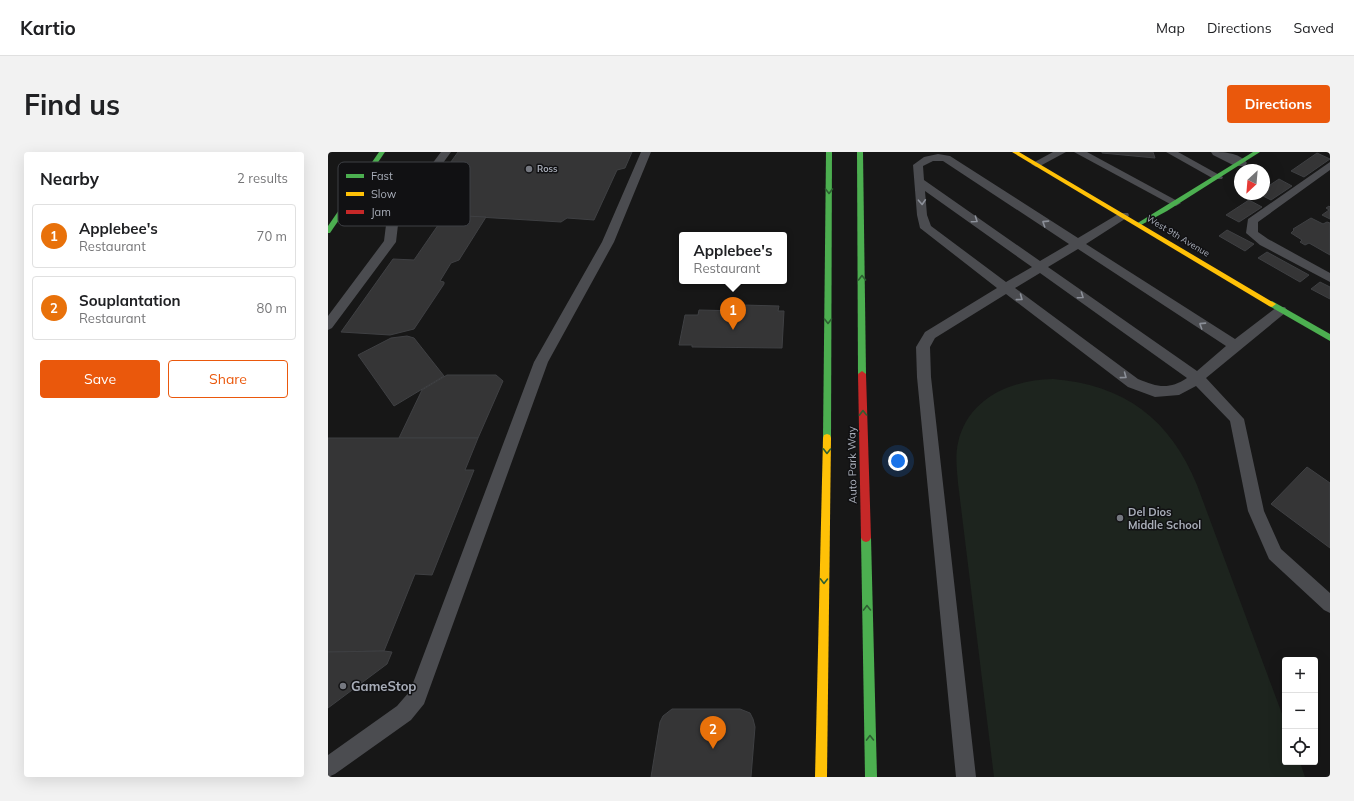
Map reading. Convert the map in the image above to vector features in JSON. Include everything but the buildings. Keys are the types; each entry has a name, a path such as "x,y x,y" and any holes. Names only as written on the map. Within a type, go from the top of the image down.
{"main road":[{"path":"375,162 382,152"},
{"path":"821,777 828,373 829,152"},
{"name":"Auto Park Way","path":"860,152 862,373 871,777"},
{"name":"West 9th Avenue","path":"1015,152 1330,338"},
{"path":"1139,224 1176,203 1257,152"},
{"path":"328,231 338,216"}],"street":[{"path":"1218,152 1240,163"}],"lane":[{"path":"439,162 446,152"},
{"path":"328,768 404,713 416,697 541,362 608,242 646,152"},
{"path":"1036,164 1061,152"},
{"path":"1079,152 1176,203"},
{"path":"1171,152 1218,177"},
{"path":"1234,346 946,158 937,157 926,159 918,165 922,215 926,228 1133,383 1156,392 1179,390 1197,378 1234,346 1282,310"},
{"path":"1330,165 1252,221 1252,233 1264,242 1330,278"},
{"path":"920,182 1197,378 1237,419 1256,511 1275,554 1330,604"},
{"path":"966,777 924,377 923,347 930,335 1124,215"},
{"path":"328,325 390,242 392,226"}],"shaded area":[{"path":"1053,379 1079,383 1102,389 1123,398 1142,410 1159,424 1173,441 1186,462 1197,485 1282,714 1282,765 1301,765 1305,777 994,777 958,483 956,463 957,448 963,427 971,414 981,403 994,394 1007,388 1037,380"}],"traffic: fast":[{"path":"375,162 382,152"},
{"path":"827,438 829,152"},
{"path":"860,152 862,374"},
{"path":"1139,224 1165,210 1257,152"},
{"path":"328,231 338,216"},
{"path":"1272,304 1330,338"},
{"path":"866,538 871,777"}],"traffic: slow":[{"path":"1015,152 1272,304"},
{"path":"821,777 827,438"}],"traffic: jam":[{"path":"862,374 866,538"}],"place":[{"name":"Ross","path":"529,169"},
{"name":"Applebee's","path":"733,330"},
{"name":"Del Dios Middle School","path":"1120,518"},
{"name":"GameStop","path":"343,686"},
{"name":"Souplantation","path":"713,749"}]}
